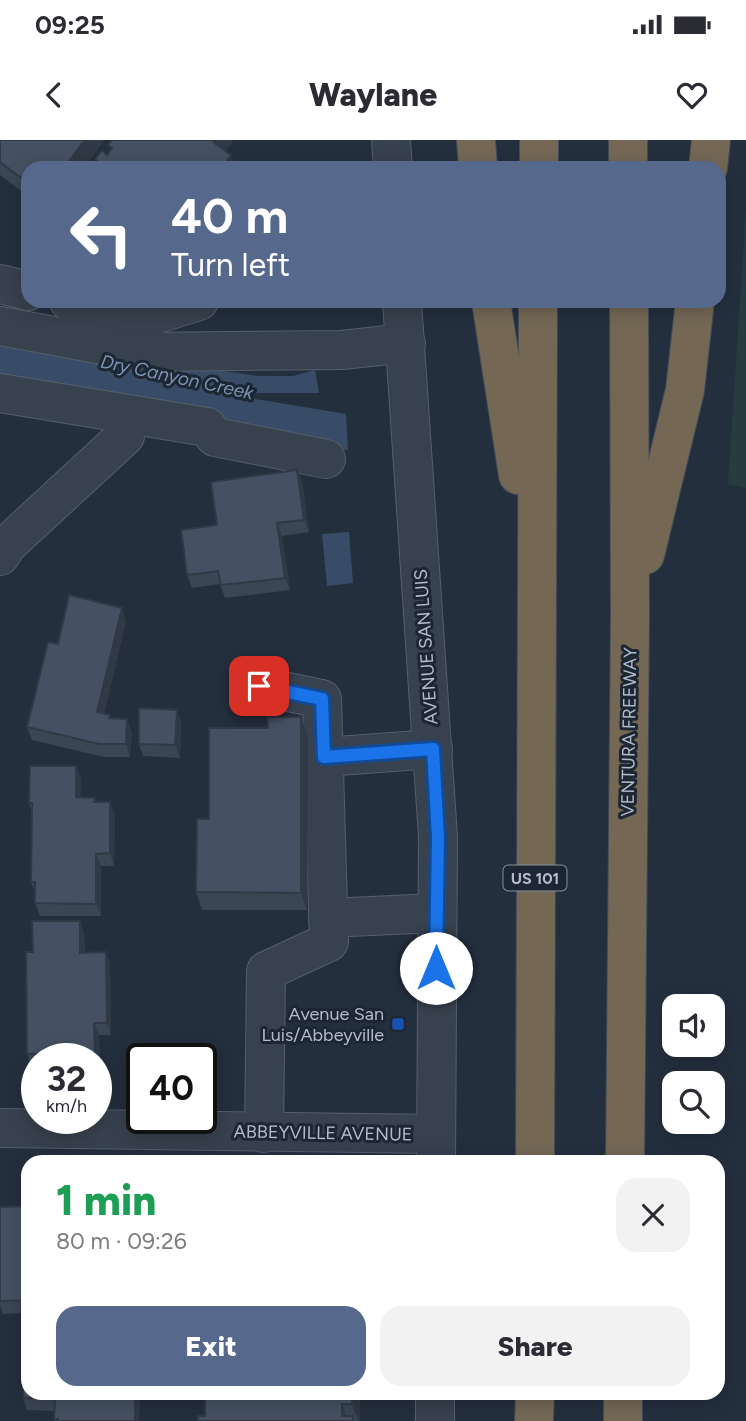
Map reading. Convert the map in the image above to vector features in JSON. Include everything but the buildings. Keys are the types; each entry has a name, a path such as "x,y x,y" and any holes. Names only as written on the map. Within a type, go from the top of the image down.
{"highway":[{"path":"476,140 478,161"},
{"path":"538,161 539,140"},
{"path":"628,140 628,161"},
{"path":"710,161 711,140"},
{"path":"492,308 536,594"},
{"name":"US 101","path":"535,1155 538,308"},
{"name":"VENTURA FREEWAY","path":"625,1155 630,615 629,308"},
{"path":"630,615 685,390 694,308"},
{"path":"534,1400 534,1421"},
{"path":"623,1400 623,1421"}],"street":[{"path":"391,140 392,161"},
{"path":"0,284 21,289"},
{"path":"96,308 127,316 151,316 177,308"},
{"name":"AVENUE SAN LUIS","path":"402,308 438,837 436,1148"},
{"path":"0,326 140,352 342,350 405,343"},
{"path":"0,393 207,427 215,438 326,459"},
{"path":"0,556 8,544 125,436"},
{"path":"259,686 322,699 329,942 266,971 264,1133"},
{"path":"324,757 433,749"},
{"path":"328,918 436,913"},
{"name":"ABBEYVILLE AVENUE","path":"0,1128 264,1133 436,1148"},
{"path":"435,1400 435,1421"}],"green space":[{"path":"746,211 746,488 728,484"}],"water":[{"name":"Dry Canyon Creek","path":"0,338 257,376 293,376 315,370 319,393 251,393 206,389 346,414 348,450 218,431 0,380"},
{"path":"349,532 353,583 327,586 322,534"}],"place":[{"name":"Avenue San Luis/Abbeyville","path":"398,1024"}],"route":[{"path":"259,686 322,699 324,757 433,749 438,837 436,968"}]}
